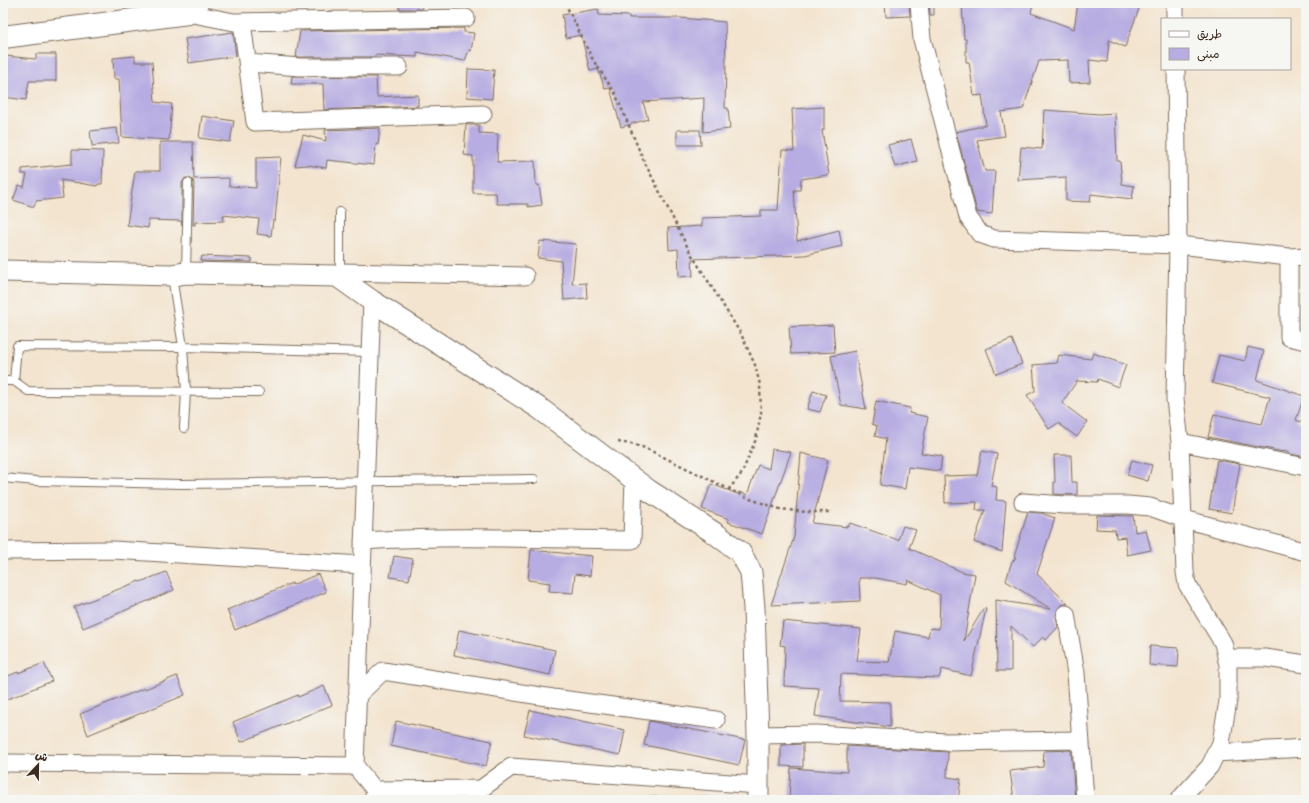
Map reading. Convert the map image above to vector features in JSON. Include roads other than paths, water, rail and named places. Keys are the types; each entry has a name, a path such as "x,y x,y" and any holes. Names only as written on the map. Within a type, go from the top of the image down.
{"main road":[{"path":"3,37 192,8"}],"street":[{"path":"919,3 922,39 960,190 968,217 980,234 994,239 1178,245 1289,257 1306,256"},
{"path":"1175,3 1175,18"},
{"path":"192,8 234,22 466,18"},
{"path":"242,22 255,122 483,114"},
{"path":"248,63 300,67 399,67"},
{"path":"1176,70 1178,245 1175,398 1180,442 1185,572 1187,584 1223,643 1228,665 1228,702 1221,743 1210,766 1179,800"},
{"path":"1289,257 1289,337 1306,341"},
{"path":"3,271 179,274 524,276"},
{"path":"338,274 372,301 539,408 648,490 716,534 740,552 751,572 754,608 758,735 758,792 511,767 481,790 374,795 355,766 372,301"},
{"path":"1180,442 1306,467"},
{"path":"363,541 391,539 632,540 634,479"},
{"path":"1023,502 1064,505 1128,505 1150,507 1184,519 1306,552"},
{"path":"3,551 113,550 362,565"},
{"path":"1066,614 1076,673 1085,800"},
{"path":"1226,658 1264,658 1306,664"},
{"path":"357,696 383,671 553,698 716,720"},
{"path":"758,735 816,734 946,742 1080,740"},
{"path":"1215,753 1306,748"},
{"path":"3,763 355,766"}],"lane":[{"path":"184,428 186,392 179,274 188,183"},
{"path":"338,274 340,212"},
{"path":"14,381 17,346 183,347 370,352"},
{"path":"3,380 14,381 28,391 259,392"},
{"path":"3,478 184,484 365,480 534,479"}]}
